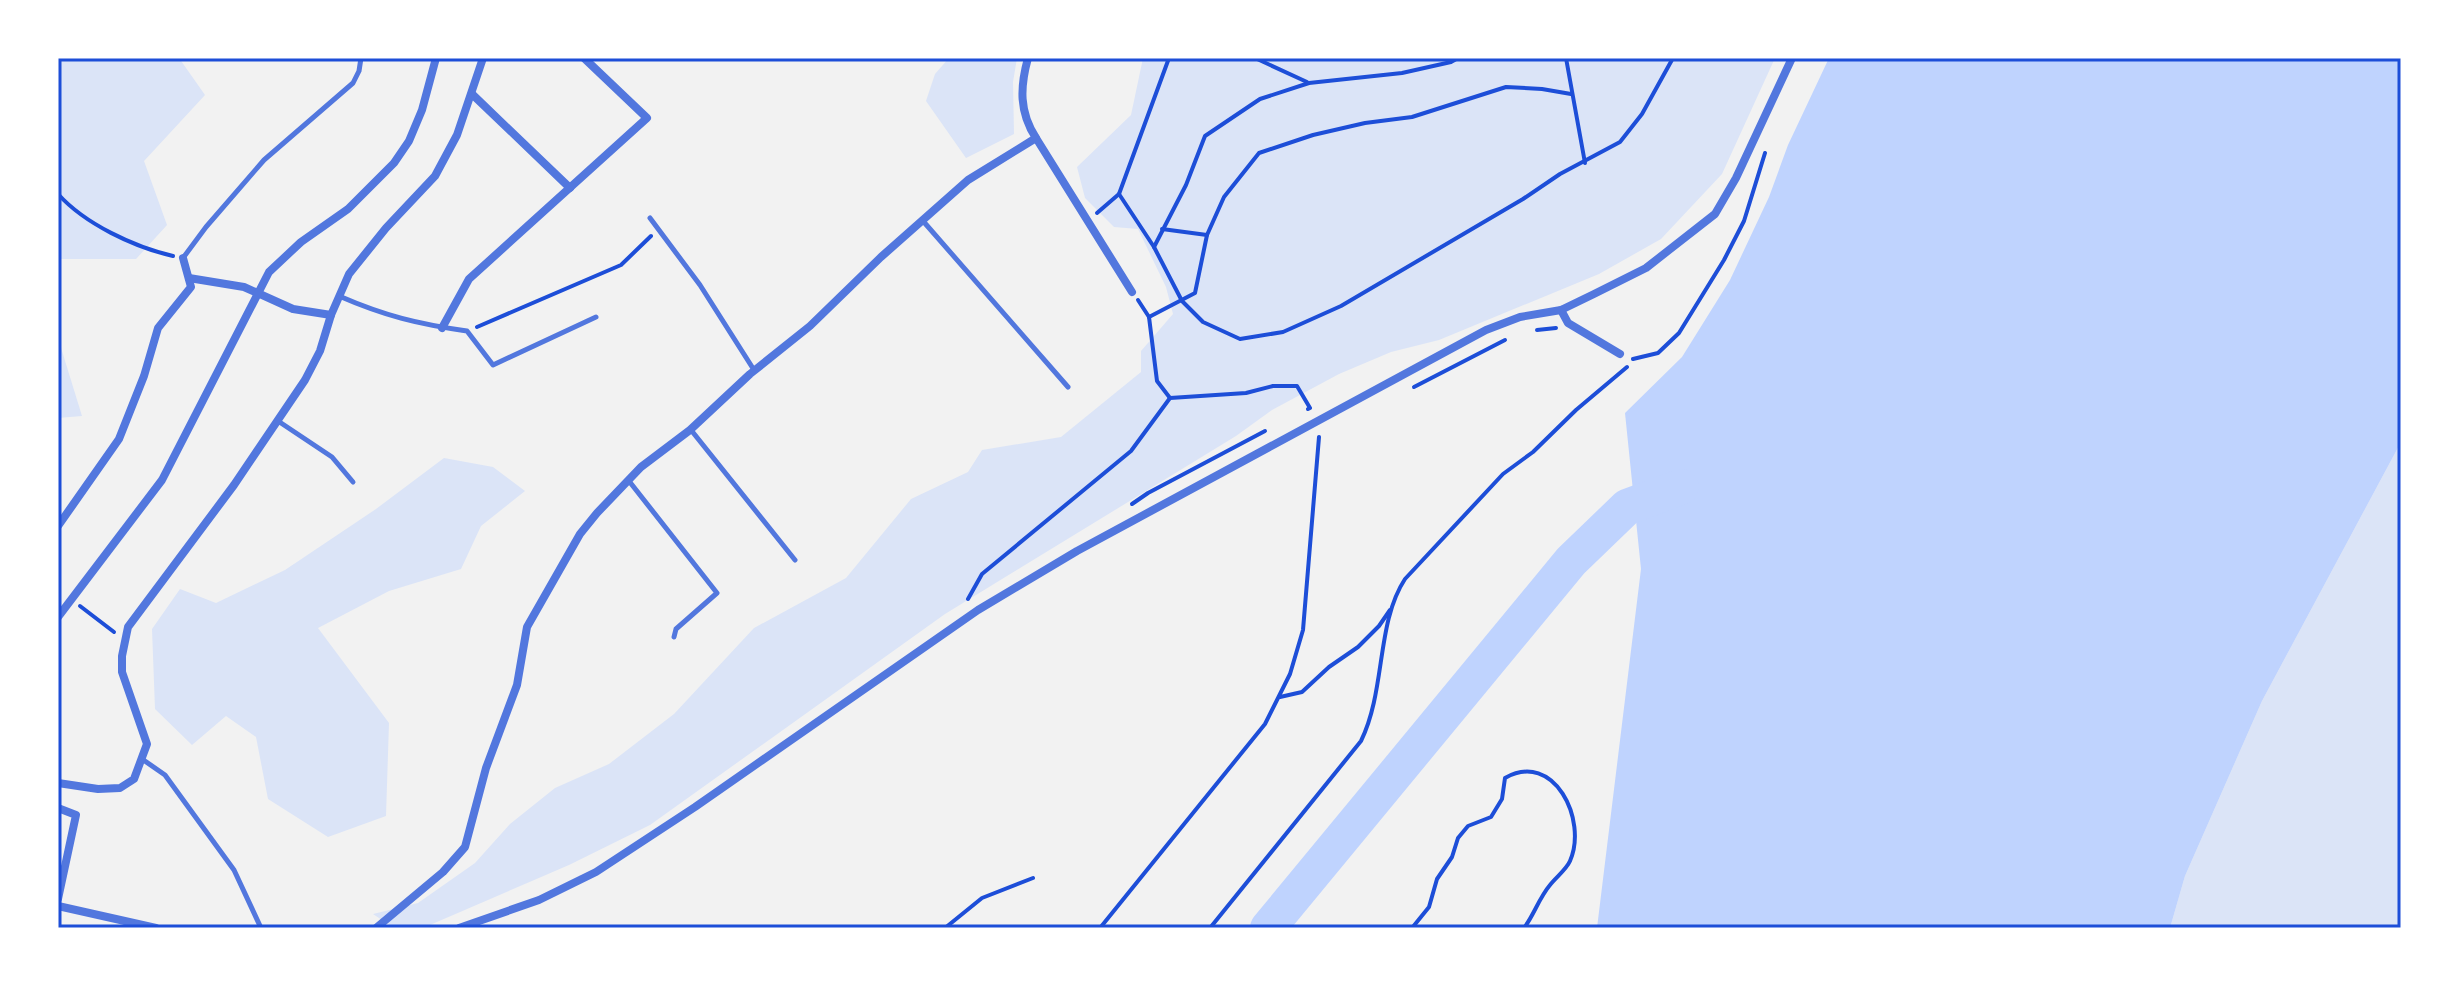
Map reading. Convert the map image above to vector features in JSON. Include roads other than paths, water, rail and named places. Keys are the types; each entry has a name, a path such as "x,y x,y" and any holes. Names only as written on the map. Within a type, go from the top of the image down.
{"street":[{"path":"58,617 162,480 269,272 282,258 348,209 394,163 409,141 422,110 436,58"},
{"path":"58,783 98,789 120,788 134,779 147,744 122,672 125,640 136,615 203,529 278,421 320,351 338,296 359,261 435,176 457,135 483,58"},
{"path":"442,328 469,279 647,118 584,58"},
{"path":"1028,58 1021,89 1026,124 1132,292"},
{"path":"459,928 539,900 596,872 959,624 1077,551 1486,330 1520,317 1561,310 1646,268 1715,214 1726,199 1792,58"},
{"path":"472,94 570,188"},
{"path":"376,928 443,872 465,847 486,768 517,685 527,627 580,534 628,480 690,430 754,370 810,326 881,257 968,180 1036,138"},
{"path":"58,526 119,439 144,376 158,328 191,287 183,258"},
{"path":"189,278 244,287 293,309 331,315"},
{"path":"1561,310 1568,323 1620,354"},
{"path":"58,808 76,815 58,899"},
{"path":"58,906 156,928"}],"lane":[{"path":"183,258 264,160 353,83 361,58"},
{"path":"650,218 700,285 754,370"},
{"path":"923,221 1068,387"},
{"path":"338,296 412,323 467,331 493,365 596,317"},
{"path":"278,421 332,457 353,482"},
{"path":"690,430 795,560"},
{"path":"628,480 717,593 676,629 674,637"},
{"path":"142,759 165,775 234,870 261,928"}],"water":[{"path":"1829,58 2401,58 2401,442 2262,701 2185,876 2170,928 1597,928 1641,569 1625,413 1682,357 1730,280"}],"waterway":[{"path":"1268,928 1571,561 1627,507 1681,487"}]}
